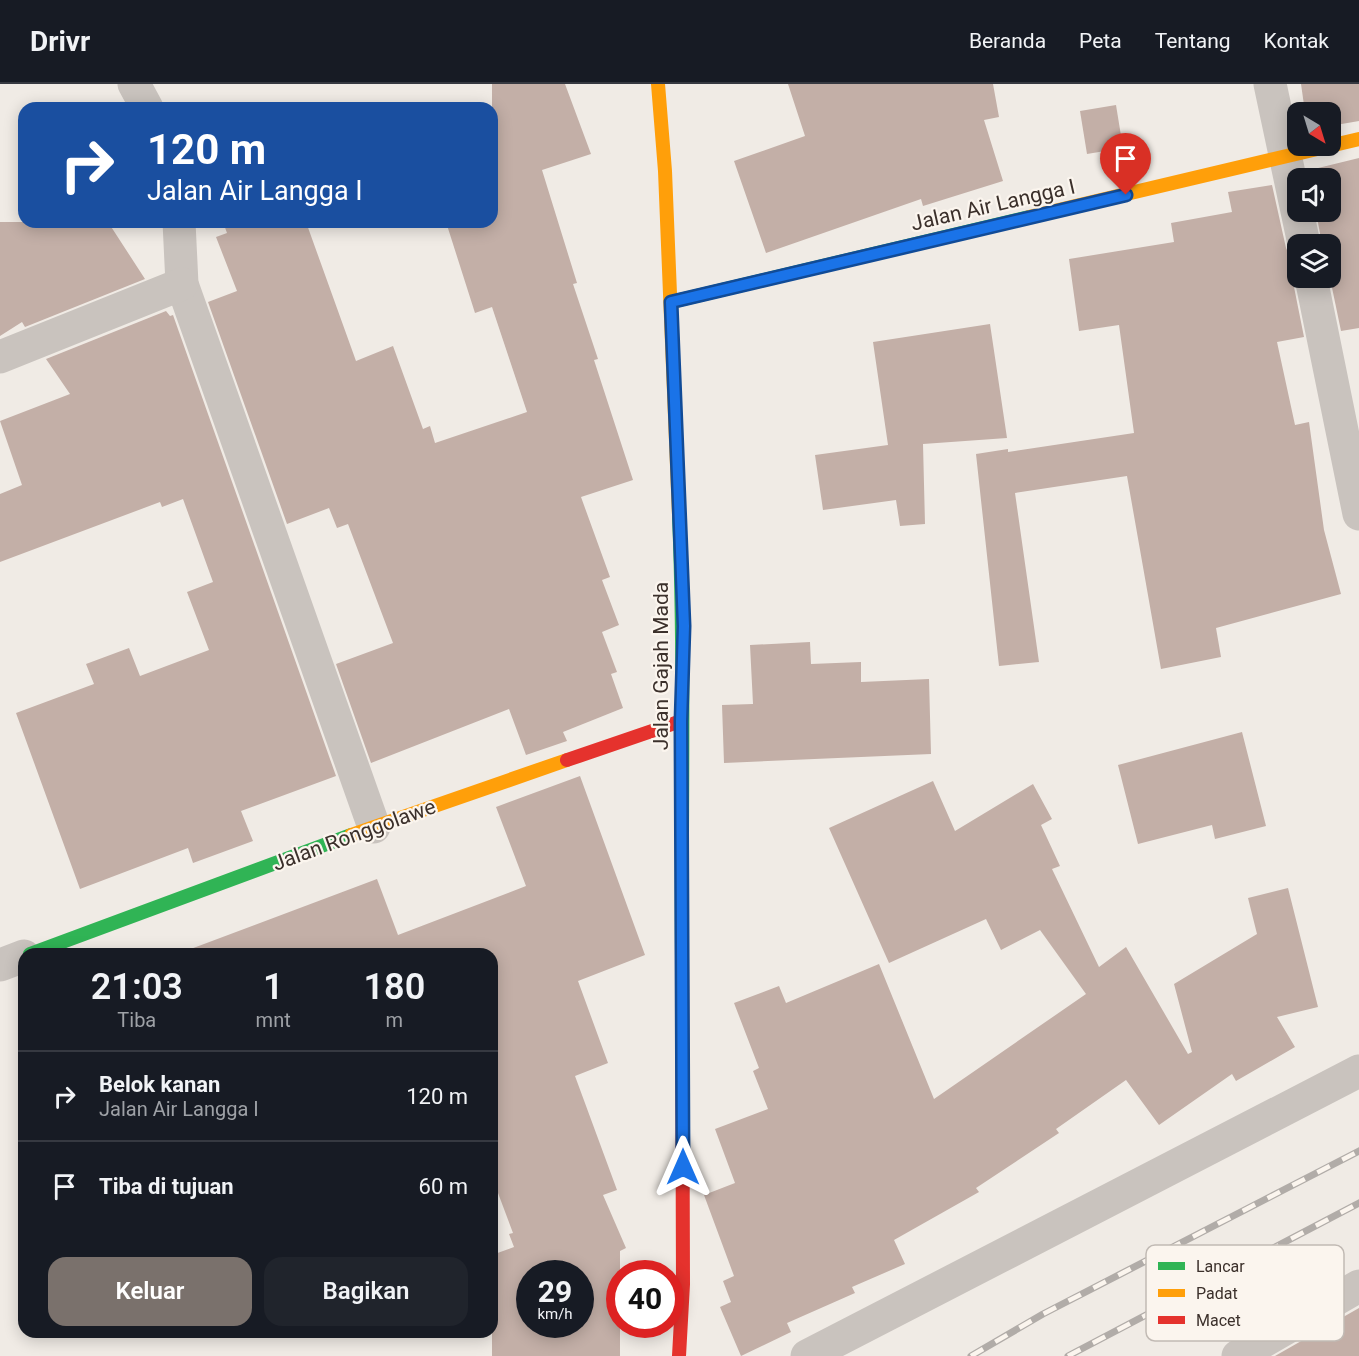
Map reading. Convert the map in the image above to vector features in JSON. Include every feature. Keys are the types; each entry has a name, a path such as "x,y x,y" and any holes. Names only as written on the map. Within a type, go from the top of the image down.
{"street":[{"path":"134,84 144,102"},
{"name":"Jalan Gajah Mada","path":"658,84 671,302 684,626 681,721 683,1284 678,1356"},
{"path":"1270,84 1302,234"},
{"name":"Jalan Air Langga I","path":"671,302 1359,139"},
{"path":"178,228 182,284 374,827"},
{"path":"0,357 182,284"},
{"path":"1313,288 1359,514"},
{"name":"Jalan Ronggolawe","path":"46,948 374,827 681,721"},
{"path":"0,965 18,958"},
{"path":"807,1356 1359,1071"},
{"path":"1344,1295 1359,1286"},
{"path":"1239,1356 1265,1341"}],"building":[{"path":"492,84 565,84 591,154 542,170 577,283 573,284 598,359 594,360 633,480 581,497 610,577 602,580 619,625 602,632 617,672 611,674 623,708 563,732 567,741 526,755 509,709 371,763 336,664 393,643 348,524 337,528 329,508 287,524 208,302 237,291 216,237 227,233 225,228 308,228 356,361 393,346 423,429 430,426 435,443 527,412 492,307 475,313 448,228 498,228 498,102 492,102"},
{"path":"788,84 993,84 999,117 984,120 1003,181 923,206 921,199 766,253 734,161 805,136"},
{"path":"1301,84 1359,84 1359,121 1341,124 1341,102 1304,102"},
{"path":"1116,105 1123,148 1087,154 1080,111"},
{"path":"1359,158 1359,328 1341,331 1332,288 1341,288 1341,234 1320,234 1318,222 1341,222 1341,168 1318,168"},
{"path":"1272,185 1287,250 1287,288 1294,288 1304,337 1277,342 1295,425 1309,422 1324,530 1341,594 1216,628 1221,657 1161,669 1127,476 1015,493 1039,662 999,666 976,454 1008,449 1008,452 1134,433 1119,325 1079,331 1069,259 1174,242 1171,223 1232,212 1228,192"},
{"path":"0,222 18,222 18,228 112,228 145,279 25,327 22,322 0,336"},
{"path":"166,311 170,316 173,315 336,776 241,811 253,841 193,863 188,848 80,889 16,713 94,684 86,664 129,648 140,676 209,650 187,592 213,582 183,499 162,507 160,502 0,562 0,494 22,485 0,421 70,394 46,359"},
{"path":"990,324 1007,438 923,444 925,524 900,526 896,500 823,510 815,455 888,445 873,342"},
{"path":"810,642 811,664 861,662 861,682 929,679 931,754 724,763 722,705 753,704 750,645"},
{"path":"1242,732 1266,826 1215,839 1212,825 1138,844 1118,765"},
{"path":"580,776 645,955 578,981 608,1063 575,1076 617,1190 603,1195 626,1248 620,1251 620,1260 606,1260 606,1338 620,1338 620,1356 492,1356 492,1338 498,1338 498,1253 514,1247 509,1234 513,1233 498,1193 498,948 193,948 377,879 398,935 526,886 496,807"},
{"path":"933,781 955,831 1033,784 1052,819 1041,825 1060,866 1052,869 1099,967 1126,947 1188,1054 1192,1052 1174,984 1257,934 1248,898 1288,888 1318,1007 1277,1017 1295,1047 1236,1081 1232,1074 1159,1125 1126,1080 1056,1129 1059,1133 976,1188 979,1192 894,1240 905,1264 852,1287 855,1293 787,1323 791,1332 741,1356 720,1307 731,1302 723,1281 734,1276 704,1195 735,1183 715,1129 768,1109 753,1071 759,1068 734,1003 779,986 786,1003 879,964 934,1099 1086,994 1040,930 1001,950 986,919 889,963 829,828"},
{"path":"1359,1308 1359,1356 1275,1356 1301,1341 1344,1341 1344,1317"}],"railway":[{"path":"1177,1245 1359,1151"},
{"path":"1279,1245 1359,1203"},
{"path":"971,1356 1043,1314 1146,1261"},
{"path":"1068,1356 1146,1315"}],"traffic: fast":[{"path":"671,302 1029,217"},
{"path":"679,515 682,680 682,955"},
{"path":"46,948 351,835"}],"traffic: slow":[{"path":"658,84 665,171 679,515"},
{"path":"1029,217 1359,139"},
{"path":"351,835 567,760"}],"traffic: jam":[{"path":"567,760 681,721"},
{"path":"679,1356 683,1284 682,955"}],"route":[{"path":"683,1167 681,721 684,626 671,302 1126,195"}]}
